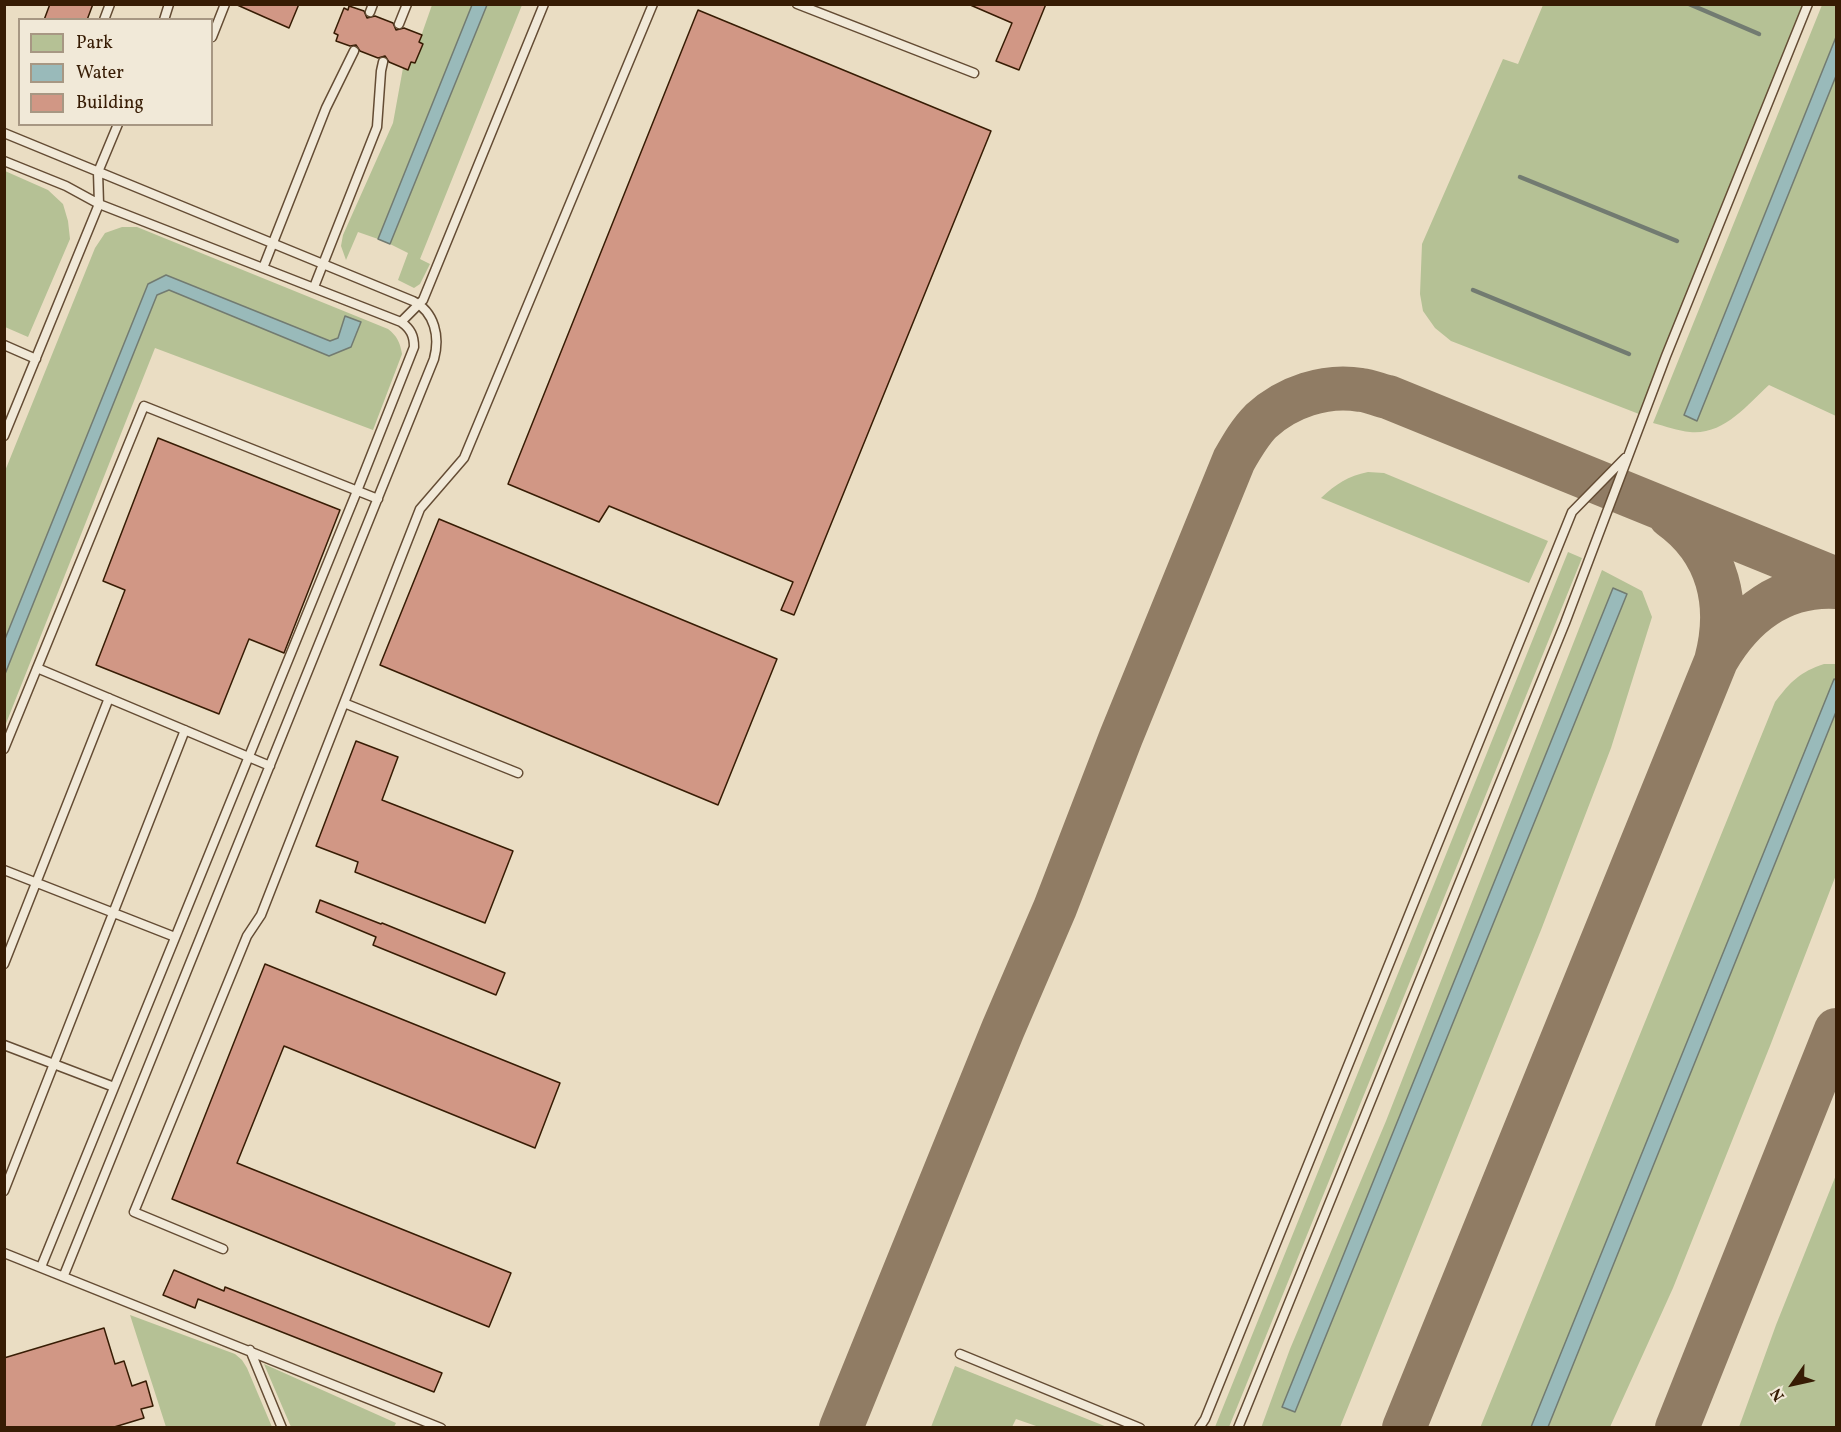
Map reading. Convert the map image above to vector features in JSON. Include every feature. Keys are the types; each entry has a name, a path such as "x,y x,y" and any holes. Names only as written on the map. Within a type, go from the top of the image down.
{"lane":[{"path":"213,34 225,4"},
{"path":"399,24 407,4"},
{"path":"401,322 423,300 544,4"},
{"path":"223,1250 134,1212 247,936 261,915 420,509 464,458 652,4"},
{"path":"797,4 974,72"},
{"path":"1238,1428 1565,623 1671,345 1808,4"},
{"path":"263,268 326,108 354,51"},
{"path":"314,287 377,127 383,62"},
{"path":"4,436 99,204 98,172 117,126"},
{"path":"4,133 419,304 432,321 436,332 437,351 64,1275"},
{"path":"4,161 66,186 99,204 385,315 401,322 411,332 414,339 414,347 357,491 41,1267"},
{"path":"4,345 36,358"},
{"path":"4,749 144,406 378,499"},
{"path":"1199,1428 1205,1419 1572,512 1629,455"},
{"path":"38,668 270,766"},
{"path":"4,964 109,698"},
{"path":"344,703 518,773"},
{"path":"4,1191 185,730"},
{"path":"4,870 175,937"},
{"path":"4,1045 114,1087"},
{"path":"4,1253 64,1275 441,1428"},
{"path":"250,1350 282,1428"},
{"path":"960,1354 1140,1428"}],"green space":[{"path":"432,5 472,5 378,239 358,232 346,260 341,246 343,235 393,123 403,68 408,70 411,62 415,63 419,42"},
{"path":"487,5 522,5 420,259 430,264 420,284 414,288 398,280 408,253 390,244"},
{"path":"1543,5 1805,5 1639,414 1451,341 1435,328 1423,311 1420,294 1422,244 1503,59 1518,64"},
{"path":"1822,5 1836,5 1836,37 1684,414 1697,420 1836,76 1836,416 1769,385 1734,418 1713,429 1690,432 1653,423"},
{"path":"5,171 48,190 63,204 68,221 70,239 28,337 5,327"},
{"path":"122,227 137,227 388,329 398,340 402,354 373,430 155,348 5,726 5,674 157,295 169,290 329,356 338,338 330,341 166,275 148,284 5,639 5,471 95,248 105,233"},
{"path":"1368,472 1384,473 1548,541 1529,583 1321,498 1343,481"},
{"path":"1568,552 1582,558 1229,1427 1215,1427"},
{"path":"1602,570 1642,591 1652,617 1611,748 1541,930 1340,1427 1261,1428 1290,1349 1386,1121"},
{"path":"1824,664 1836,664 1836,875 1673,1288 1610,1427 1480,1428 1775,702 1796,678"},
{"path":"1836,1175 1836,1427 1739,1427 1776,1325"},
{"path":"130,1315 235,1354 247,1368 272,1427 166,1427"},
{"path":"264,1364 396,1423 394,1427 291,1427"},
{"path":"955,1366 1107,1427 1039,1427 1016,1419 1012,1427 931,1427"}],"water":[{"path":"472,5 487,5 390,244 378,239"},
{"path":"1836,37 1836,76 1697,421 1684,415"},
{"path":"166,275 330,341 338,338 345,316 361,322 351,347 329,356 169,290 157,295 5,674 5,639 148,284"},
{"path":"1613,588 1627,594 1295,1412 1282,1407"},
{"path":"1834,679 1836,680 1836,712 1548,1427 1531,1427"}],"building":[{"path":"50,4 93,4 88,18 45,18"},
{"path":"235,4 299,4 289,28"},
{"path":"968,4 1046,4 1019,70 996,61 1012,23"},
{"path":"349,6 364,11 367,18 375,16 393,23 396,30 404,28 422,35 419,42 423,44 415,63 411,62 408,70 389,62 385,56 378,58 360,51 356,45 350,46 336,41 338,35 334,33 344,8 348,10"},
{"path":"698,10 991,131 794,615 781,610 793,582 609,506 599,522 508,484"},
{"path":"158,438 340,510 284,653 249,639 219,714 96,665 125,590 103,581"},
{"path":"439,519 777,659 718,805 380,665"},
{"path":"356,741 398,757 382,800 513,851 485,923 355,872 358,862 316,846"},
{"path":"320,900 505,973 496,995 373,945 376,937 316,912"},
{"path":"265,964 560,1083 535,1148 284,1046 237,1163 511,1273 489,1327 172,1199"},
{"path":"174,1270 224,1291 225,1287 442,1373 434,1392 198,1299 195,1308 163,1295"},
{"path":"104,1328 115,1364 124,1361 132,1386 146,1381 153,1406 141,1409 144,1418 111,1428 4,1428 4,1358"}],"waterway":[{"path":"1689,4 1759,34"},
{"path":"1520,177 1677,241"},
{"path":"1473,290 1629,354"}],"taxiway":[{"path":"841,1428 1003,1029 1055,908 1121,737 1234,460 1261,421 1283,405 1307,394 1334,389 1371,392 1836,579"},
{"path":"1404,1428 1716,661 1722,620 1717,581 1710,562 1700,546 1687,530 1670,516"},
{"path":"1717,659 1739,629 1766,605 1798,591 1816,587 1836,587"},
{"path":"1677,1428 1836,1030"}]}
